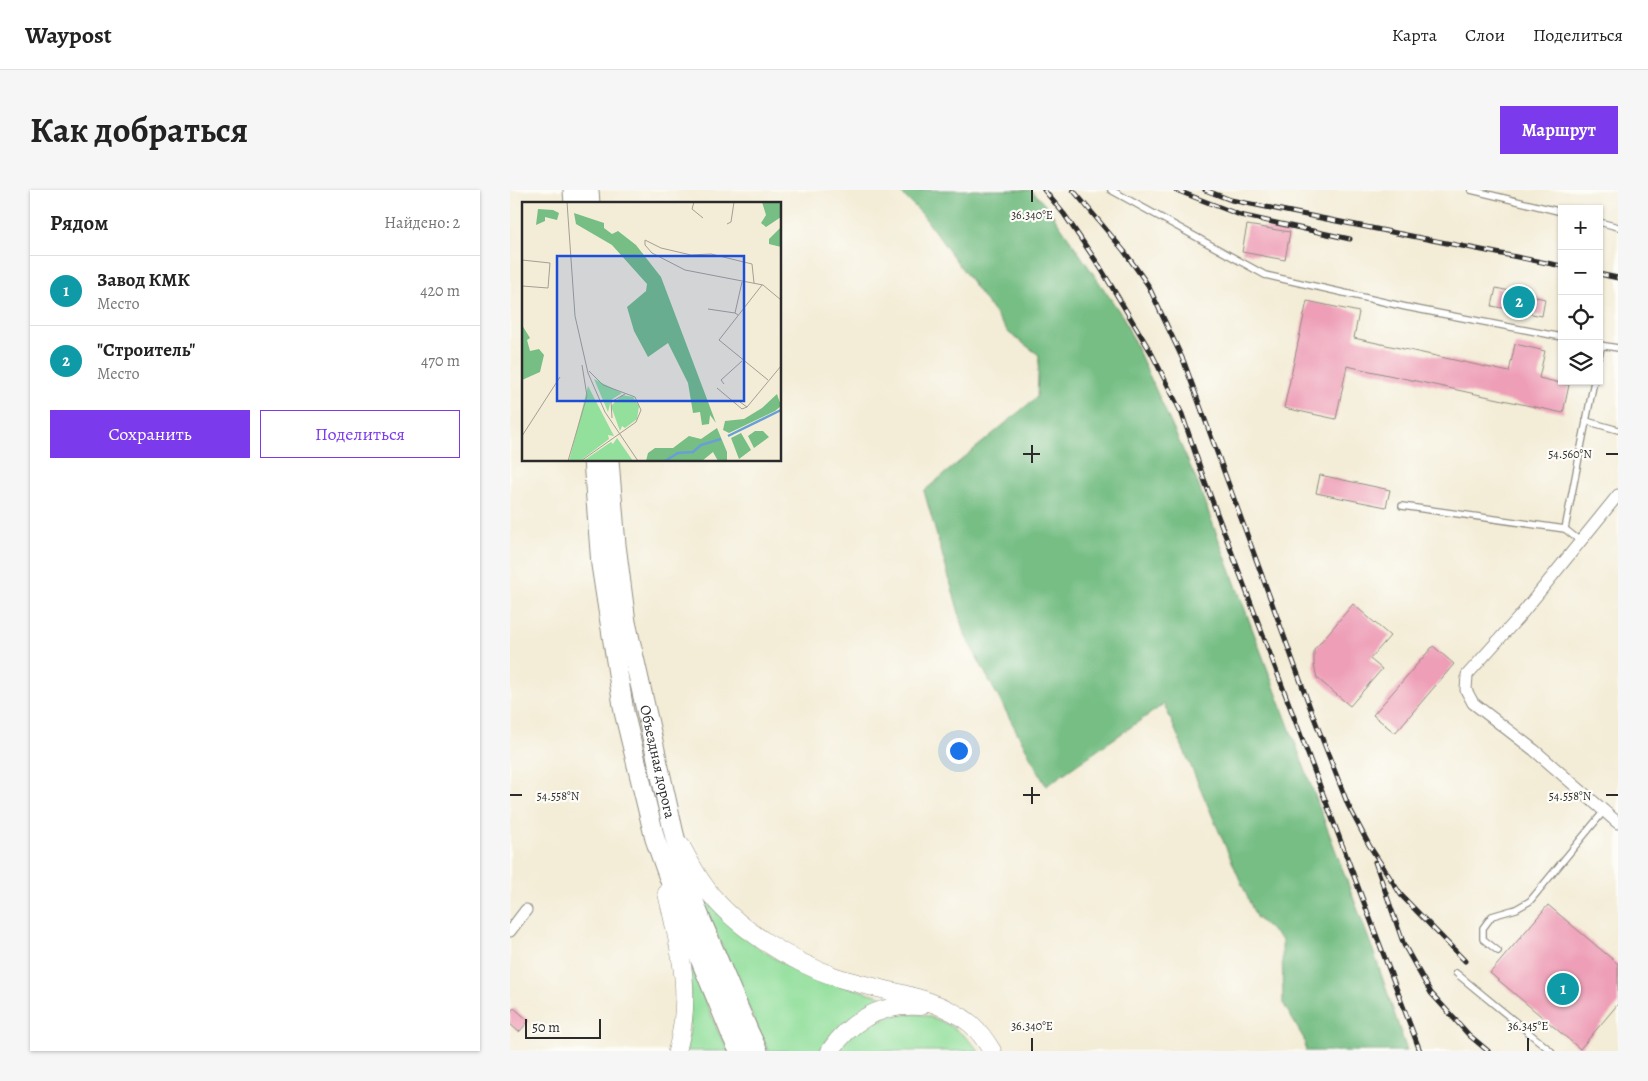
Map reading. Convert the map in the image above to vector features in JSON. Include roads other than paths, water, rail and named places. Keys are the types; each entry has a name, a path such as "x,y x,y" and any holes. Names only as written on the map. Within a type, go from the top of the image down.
{"highway":[{"name":"Объездная дорога","path":"593,461 601,565 624,712 655,839 684,920 740,1051"},
{"name":"Объездная дорога","path":"609,461 616,545 626,622 674,834 688,886 701,920 758,1051"}],"main road":[{"path":"674,834 704,885 713,896 742,924 771,945 798,961 836,977 946,1008 971,1024 980,1033 992,1051"},
{"path":"655,839 684,974 685,1007 677,1051"},
{"path":"830,1051 848,1030 871,1014 892,1007 946,1008"}],"street":[{"path":"1618,495 1520,616 1468,675 1466,690 1473,703 1534,750 1618,822"},
{"path":"510,931 526,910"}],"lane":[{"path":"1111,190 1265,275 1406,307 1558,336"},
{"path":"1471,190 1558,211"},
{"path":"1603,223 1618,227"},
{"path":"1603,346 1618,348"},
{"path":"1565,529 1593,385"},
{"path":"1586,421 1618,430"},
{"path":"1402,506 1565,529 1580,541"},
{"path":"1498,951 1483,939 1482,928 1492,916 1516,909 1530,901 1604,811"},
{"path":"1456,972 1551,1051"}],"railway":[{"path":"1044,190 1064,214 1100,267 1152,354 1182,414 1204,479 1420,1051"},
{"path":"1073,190 1124,251 1148,285 1184,362 1311,710 1348,805 1369,845 1401,895 1465,961"},
{"path":"1176,190 1240,215 1350,239"},
{"path":"1205,190 1231,200 1558,265"},
{"path":"1603,275 1618,278"},
{"path":"1375,862 1404,945 1431,993 1469,1035 1488,1051"}],"place":[{"name":"\"Строитель\"","path":"1519,302"},
{"name":"Завод КМК","path":"1563,989"}]}
